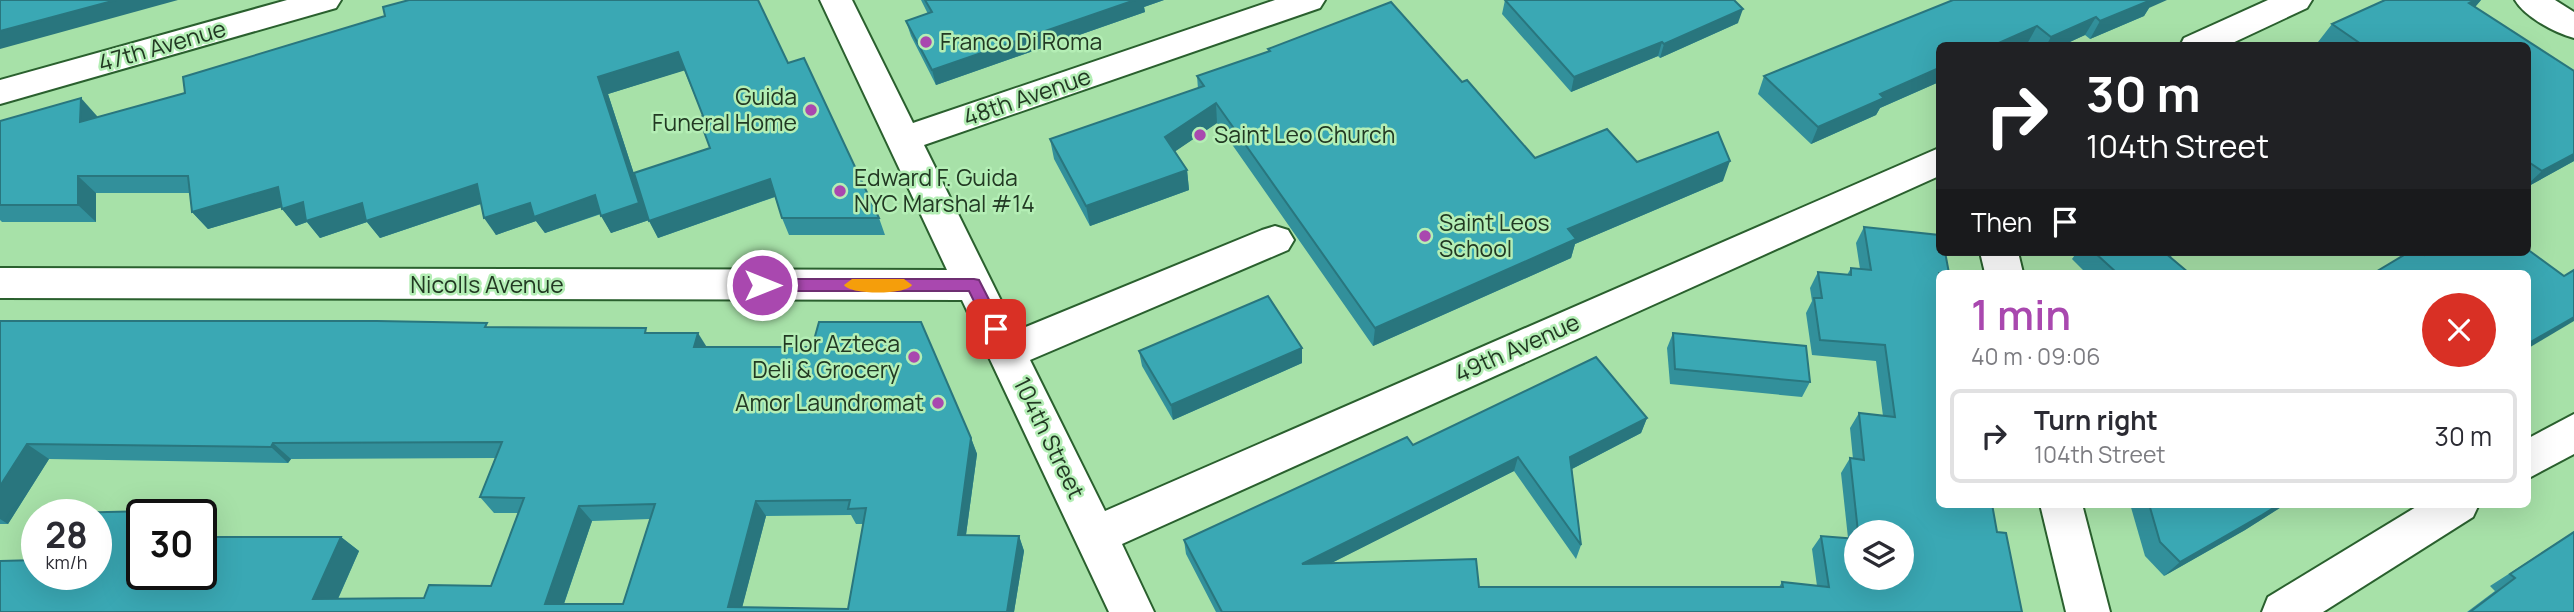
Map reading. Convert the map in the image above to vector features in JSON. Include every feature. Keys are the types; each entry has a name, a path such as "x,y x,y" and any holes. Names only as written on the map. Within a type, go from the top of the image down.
{"street":[{"name":"47th Avenue","path":"0,92 325,0"},
{"name":"104th Street","path":"836,0 1132,612"},
{"name":"48th Avenue","path":"904,139 1309,0"},
{"path":"2217,42 2296,0"},
{"path":"2531,0 2574,27"},
{"name":"49th Avenue","path":"1096,535 1936,162"},
{"path":"1007,352 1275,240"},
{"name":"Nicolls Avenue","path":"0,283 974,285"},
{"path":"2531,459 2574,432"},
{"path":"2062,508 2088,612"},
{"path":"2284,612 2452,508"}],"building":[{"path":"0,0 116,0 0,31"},
{"path":"409,0 758,0 788,63 804,58 879,218 782,218 770,179 649,221 634,173 710,148 699,118 703,116 678,52 598,77 639,203 601,216 595,195 534,217 530,203 484,218 477,184 366,221 362,203 306,221 303,202 282,209 278,187 192,212 188,176 78,176 78,205 0,205 0,121 81,98 80,122 185,93 183,77 385,16 383,7"},
{"path":"925,0 1135,0 932,70 906,21 932,12"},
{"path":"1505,0 1734,0 1743,9 1664,44 1662,42 1574,77"},
{"path":"1953,0 2151,0 2100,21 2096,17 2051,37 2037,26 2001,42 1936,42 1936,69 1880,94 1884,98 1818,127 1764,76"},
{"path":"2385,0 2475,0 2469,3 2529,42 2358,42 2332,24"},
{"path":"1391,2 1462,82 1467,80 1535,158 1607,129 1637,162 1718,132 1730,161 1568,229 1576,239 1375,328 1216,103 1165,137 1187,170 1086,206 1050,139 1204,86 1197,76 1270,51 1268,49"},
{"path":"2531,43 2574,71 2574,154 2542,171 2531,164"},
{"path":"1864,227 1936,235 1936,256 1946,256 1948,270 1936,270 1936,508 1993,508 1997,532 2006,533 2022,612 1222,612 1184,540 1407,437 1413,445 1596,357 1647,418 1570,457 1581,545 1518,457 1302,564 1476,559 1479,587 1783,587 1782,582 1829,587 1821,536 1844,538 1844,590 1914,590 1914,520 1857,520 1850,458 1864,460 1859,413 1895,417 1885,345 1820,340 1814,298 1822,298 1818,272 1851,275 1851,268 1871,270"},
{"path":"2531,252 2564,276 2574,270 2574,317 2531,342 2531,270 2379,270 2402,256 2531,256"},
{"path":"2098,256 2169,256 2185,270 2114,270"},
{"path":"1268,296 1302,348 1171,405 1139,351"},
{"path":"0,321 377,321 487,323 485,327 646,328 645,333 698,333 694,347 812,347 819,322 921,322 971,438 958,535 1019,536 1007,612 0,612 0,561 21,560 21,590 112,590 112,512 126,512 126,590 217,590 217,537 341,537 313,599 424,598 429,585 491,586 524,498 480,497 502,442 273,443 271,447 27,444 0,486","holes":["850,500 848,509 866,508 848,609 728,607 756,501","655,504 623,604 545,604 579,506"]},
{"path":"1673,333 1806,346 1810,382 1675,369"},
{"path":"2150,508 2273,508 2180,562 2160,542"},
{"path":"2574,532 2574,612 2470,612 2515,578 2510,574"}],"slow traffic":[{"path":"852,285 904,285"}],"place":[{"name":"Franco Di Roma","path":"926,42"},
{"name":"Guida Funeral Home","path":"811,110"},
{"name":"Saint Leo Church","path":"1200,135"},
{"name":"Edward F. Guida NYC Marshal #14","path":"840,191"},
{"name":"Saint Leos School","path":"1425,236"},
{"name":"Flor Azteca Deli & Grocery","path":"914,357"},
{"name":"Amor Laundromat","path":"938,403"}],"route":[{"path":"762,285 974,285 996,329"}]}
